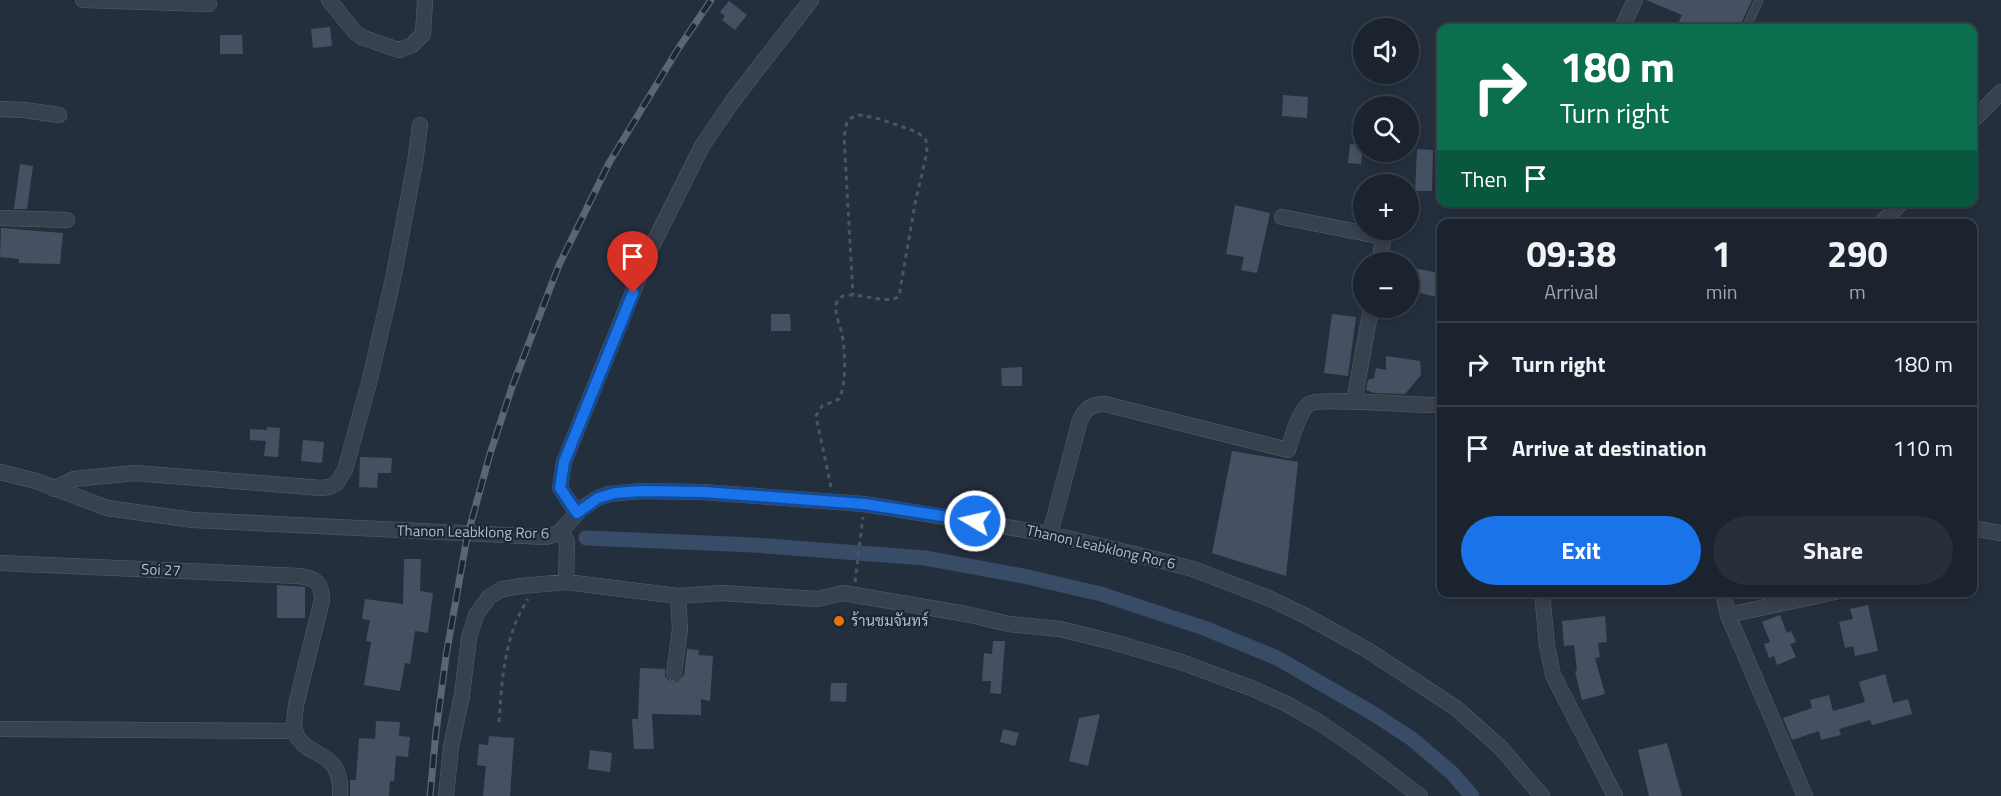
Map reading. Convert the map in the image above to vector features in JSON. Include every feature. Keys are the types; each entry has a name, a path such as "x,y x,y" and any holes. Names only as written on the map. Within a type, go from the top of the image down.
{"street":[{"path":"84,0 209,4"},
{"path":"330,0 357,35 399,50 412,45 423,34 425,0"},
{"path":"577,513 560,488 564,462 650,250 702,146 732,102 811,0"},
{"path":"1624,23 1635,0"},
{"path":"1977,116 2001,92"},
{"path":"0,109 59,115"},
{"path":"54,489 74,479 135,473 321,488 336,484 345,470 370,379 393,279 420,125"},
{"path":"1885,219 1897,207"},
{"path":"1282,216 1353,228"},
{"path":"0,218 67,220"},
{"path":"1354,402 1369,318"},
{"path":"1050,534 1080,420 1089,407 1096,404 1105,404 1288,450 1301,414 1307,405 1321,401 1437,405"},
{"name":"Thanon Leabklong Ror 6","path":"0,472 20,476 106,508 193,520 538,537 554,536 577,513 598,498 615,493 704,492 864,504 1050,534 1193,569 1268,598 1306,616 1369,651 1456,708 1500,747 1542,796"},
{"path":"1977,529 2001,533"},
{"path":"561,531 567,541 566,582"},
{"name":"Soi 27","path":"0,563 311,578 320,584 321,607 296,705 295,730"},
{"path":"446,796 451,747 462,695 469,638 476,615 483,603 495,592 509,587 566,582 678,596 722,593 818,599 843,593 966,614 1009,624 1060,629 1113,642 1181,662 1285,703 1361,751 1420,796"},
{"path":"674,673 680,629 678,596"},
{"path":"1542,597 1546,646 1553,675 1615,796"},
{"path":"1724,597 1728,615 1805,796"},
{"path":"1728,615 1812,597"},
{"path":"0,729 295,730 302,744 324,756 334,766 340,784 340,796"}],"lane":[{"path":"1748,24 1759,0"}],"path":[{"path":"831,501 830,481 816,417 822,406 841,396 844,348 836,307 840,298 853,295 890,300 899,296 915,204 927,152 926,140 920,133 890,122 860,115 850,118 844,137 853,295"},
{"path":"857,566 864,504"},
{"path":"499,722 501,694 512,632 521,610 541,584"}],"building":[{"path":"1646,0 1752,0 1741,24 1678,24 1682,15"},
{"path":"729,1 747,15 735,30 722,20 725,16 720,12"},
{"path":"330,27 332,46 313,48 311,29"},
{"path":"220,35 242,35 243,54 220,54"},
{"path":"1283,95 1308,97 1307,118 1282,116"},
{"path":"1350,144 1353,144 1353,162 1361,162 1361,164 1348,163"},
{"path":"1419,149 1433,150 1432,191 1419,191 1419,174 1416,174"},
{"path":"20,164 33,166 27,209 14,209"},
{"path":"1235,205 1270,213 1257,273 1241,270 1244,257 1226,254"},
{"path":"1,228 63,233 60,264 19,263 19,259 0,257"},
{"path":"1419,269 1437,272 1436,297 1419,293"},
{"path":"771,314 790,314 791,331 771,331"},
{"path":"1332,314 1356,318 1348,376 1324,373"},
{"path":"1386,356 1420,361 1421,375 1405,394 1374,393 1366,390 1368,380 1374,378 1376,368 1386,370"},
{"path":"1022,367 1022,386 1002,386 1001,368"},
{"path":"267,427 280,428 278,457 264,456 266,441 250,440 250,429 267,430"},
{"path":"303,440 324,442 322,463 301,461"},
{"path":"1232,451 1298,462 1286,576 1212,553"},
{"path":"360,457 392,458 391,473 378,473 377,488 359,487"},
{"path":"404,559 421,559 420,591 433,593 428,633 415,631 410,664 405,663 400,691 364,685 371,642 366,641 370,620 362,619 365,599 403,604"},
{"path":"277,585 305,587 305,618 277,618"},
{"path":"1868,605 1878,651 1855,656 1853,646 1845,648 1839,622 1853,619 1850,609"},
{"path":"1780,615 1787,633 1791,631 1796,642 1790,644 1796,657 1777,665 1774,656 1769,658 1764,644 1770,642 1762,622"},
{"path":"1605,616 1607,642 1598,643 1600,657 1595,658 1605,694 1582,700 1575,671 1577,671 1574,645 1564,646 1562,621"},
{"path":"993,641 1005,641 1001,694 990,693 991,681 982,681 984,653 992,654"},
{"path":"687,649 699,650 698,655 713,656 710,701 701,699 701,715 652,714 654,749 634,749 632,719 638,719 640,668 665,669 665,676 668,680 677,682 684,675"},
{"path":"1885,674 1893,703 1908,699 1912,714 1872,725 1870,720 1839,729 1841,735 1821,740 1819,731 1792,740 1783,718 1812,708 1810,700 1829,695 1833,711 1865,702 1859,682"},
{"path":"831,683 847,683 846,702 830,701"},
{"path":"1100,714 1088,766 1069,761 1079,718"},
{"path":"376,721 400,722 399,736 410,737 408,757 396,756 394,781 390,781 389,796 350,796 350,780 356,780 359,738 375,739"},
{"path":"1003,729 1019,733 1015,746 1000,742"},
{"path":"489,736 514,738 510,796 483,796 486,766 477,765 479,744 488,745"},
{"path":"1667,743 1682,796 1649,796 1638,750"},
{"path":"590,750 612,753 610,772 588,769"}],"waterway":[{"path":"586,538 754,545 925,558 1023,576 1101,594 1204,628 1277,658 1374,714 1412,739 1452,773 1472,796"}],"railway":[{"path":"430,796 446,656 467,537 490,454 512,387 559,265 609,163 678,49 711,0"}],"place":[{"name":"ร้านชมจันทร์","path":"839,621"}],"route":[{"path":"633,293 564,462 560,488 577,513 598,498 615,493 704,492 864,504 975,521"}]}
